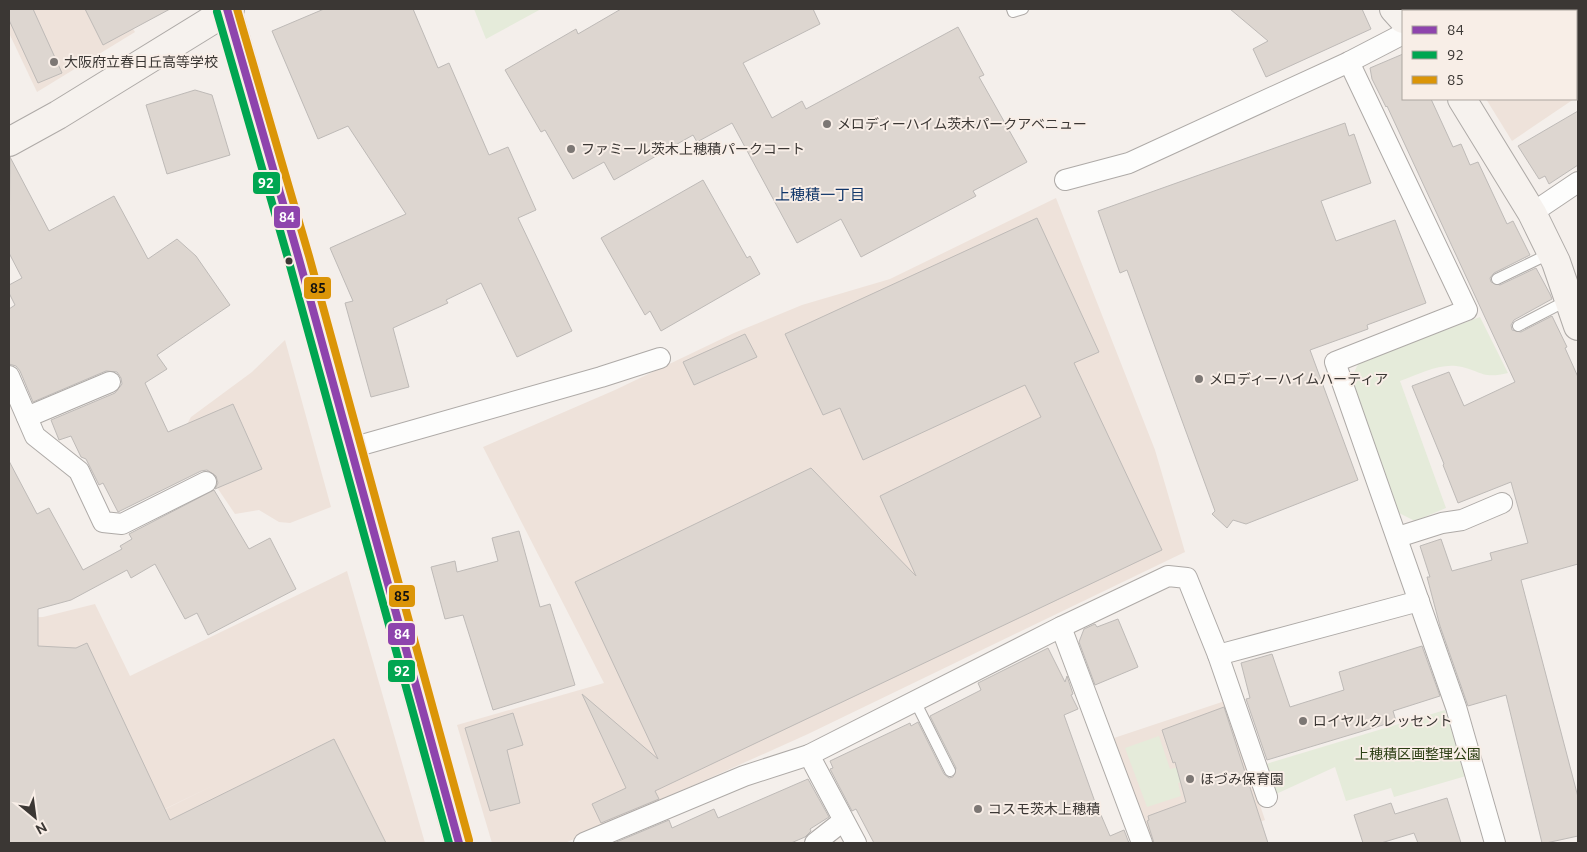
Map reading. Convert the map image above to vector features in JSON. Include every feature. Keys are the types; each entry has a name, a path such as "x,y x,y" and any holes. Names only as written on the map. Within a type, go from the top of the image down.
{"main road":[{"path":"228,9 459,843"}],"street":[{"path":"9,142 58,115 228,9"},
{"path":"1065,180 1129,163 1349,62 1402,35"},
{"path":"1349,62 1467,310 1335,362 1398,537 1456,707 1495,843"},
{"path":"1463,100 1532,213 1552,253 1578,326"},
{"path":"1532,213 1578,182"},
{"path":"351,448 601,377 660,358"},
{"path":"9,376 35,436 79,471 103,522 122,524 206,482"},
{"path":"27,417 110,382"},
{"path":"1398,537 1442,523 1462,520 1502,503"},
{"path":"594,842 744,776 809,755 1061,626 1168,576 1187,578 1218,655 1267,797"},
{"path":"1218,655 1419,601"},
{"path":"1061,626 1142,843"},
{"path":"809,755 856,843"},
{"path":"815,843 844,821"}],"lane":[{"path":"1012,9 1014,12 1023,9"},
{"path":"1498,279 1552,253"},
{"path":"1518,326 1569,299"},
{"path":"915,701 950,771"}],"shaded area":[{"name":"大阪府立春日丘高等学校","path":"9,9 120,9 135,32 37,92 9,33"},
{"path":"1578,9 1578,96 1577,10 1423,10"},
{"path":"1487,100 1573,100 1512,141"},
{"path":"1056,198 1155,450 1185,552 808,734 565,843 492,843 457,725 604,683 483,447 615,390 734,333 802,305 890,279"},
{"path":"285,340 331,507 290,523 279,522 259,510 235,514 216,486 212,467 186,426 191,417 252,372"},
{"path":"347,571 425,843 97,843 212,786 95,843 9,843 9,618 43,617 95,604 130,676"},
{"name":"ほづみ保育園","path":"1225,701 1265,820 1202,843 1152,843 1114,738"}],"green space":[{"path":"474,9 541,9 486,39"},
{"path":"1480,317 1508,373 1486,375 1464,367 1449,366 1428,370 1400,381 1446,508 1415,521 1399,513 1351,379 1359,362"},
{"name":"上穂積区画整理公園","path":"1445,710 1466,776 1394,797 1391,788 1346,801 1335,767 1276,794 1266,764"},
{"path":"1159,736 1170,769 1187,765 1191,779 1178,783 1181,796 1147,807 1125,748"}],"building":[{"path":"9,9 33,9 62,73 38,83 9,20"},
{"path":"85,9 170,9 103,45"},
{"path":"324,9 413,9 438,68 449,63 489,155 508,147 536,210 518,218 572,331 517,357 481,283 446,300 448,303 393,328 409,387 371,397 345,303 353,301 330,248 406,214 348,126 318,139 272,31"},
{"path":"621,9 813,9 820,24 743,63 772,118 802,101 806,109 958,27 984,75 979,77 1027,162 973,191 976,196 861,257 841,219 797,243 732,123 697,142 693,135 614,180 604,162 573,179 545,130 541,132 505,70 576,29 578,34"},
{"path":"1230,9 1362,9 1371,29 1266,77 1253,49 1268,41"},
{"path":"1402,54 1402,100 1431,100 1453,147 1461,144 1470,165 1478,162 1507,224 1513,221 1530,255 1494,273 1490,278 1491,282 1500,285 1536,268 1552,299 1514,320 1511,325 1512,330 1521,332 1552,316 1567,347 1565,348 1578,377 1578,564 1521,580 1578,797 1578,836 1542,843 1506,695 1468,706 1440,626 1427,577 1430,577 1420,546 1441,539 1452,571 1492,560 1490,553 1528,543 1511,482 1458,503 1412,386 1449,372 1464,406 1515,382 1387,106 1372,79 1370,68"},
{"path":"195,90 212,95 230,155 167,174 146,105"},
{"path":"1578,111 1578,165 1549,184 1545,176 1539,179 1518,146"},
{"path":"1345,123 1349,136 1354,134 1371,183 1321,201 1336,241 1395,220 1426,303 1367,325 1368,329 1310,350 1358,480 1246,524 1233,520 1227,528 1212,514 1215,511 1127,270 1120,273 1098,211"},
{"path":"10,157 49,231 114,196 148,259 177,239 196,256 230,305 157,355 167,369 145,383 168,432 233,404 262,469 215,489 218,483 216,476 207,470 201,471 118,512 103,483 99,485 86,459 81,457 71,436 59,440 51,420 115,393 122,384 121,378 117,372 106,371 33,402 20,371 16,366 9,364 9,309 15,305 9,293 9,285 22,278 9,253"},
{"path":"703,180 747,258 750,256 760,274 661,331 650,311 645,315 601,238"},
{"path":"1037,218 1099,352 1074,363 1162,550 655,791 659,799 601,823 592,804 626,788 582,694 658,759 575,582 811,468 916,576 880,496 1041,417 1025,385 863,460 840,408 823,415 785,334"},
{"path":"745,334 757,357 694,385 683,362"},
{"path":"9,461 37,514 49,508 83,570 122,549 120,546 132,539 129,534 214,490 249,549 270,538 296,589 208,635 197,613 185,619 155,564 131,578 127,570 71,600 38,609 38,646 76,648 87,643 170,820 334,739 386,843 9,843"},
{"path":"519,531 540,607 550,604 575,685 493,710 463,615 445,619 431,567 455,561 457,572 498,561 492,538"},
{"path":"1118,619 1138,667 1095,685 1079,642 1084,629 1095,624 1097,627"},
{"path":"1422,646 1440,696 1393,711 1396,721 1267,760 1246,699 1250,698 1241,663 1272,654 1290,707 1344,690 1339,672"},
{"path":"1048,648 1065,682 1067,676 1073,694 1071,695 1078,709 1064,715 1100,816 1110,836 1124,830 1129,843 874,843 856,809 852,811 830,769 833,768 830,761 910,723 911,726 918,722 944,774 949,778 953,777 956,768 930,716 981,690 978,683"},
{"name":"ほづみ保育園","path":"1224,707 1268,843 1154,843 1147,821 1149,820 1148,816 1186,802 1175,762 1173,763 1162,730"},
{"path":"513,713 523,745 507,750 520,803 490,811 465,728"},
{"path":"808,779 829,817 810,829 811,831 805,837 791,843 614,843 669,820 672,828 714,809 718,818"},
{"path":"1447,798 1461,843 1418,843 1414,833 1381,843 1363,843 1354,815 1391,803 1395,814"}],"transit line":[{"name":"84","path":"227,9 299,259 459,843"},
{"name":"85","path":"237,9 309,256 469,840"},
{"name":"92","path":"217,12 289,262 449,843"}],"place":[{"name":"大阪府立春日丘高等学校","path":"54,62"},
{"name":"メロディーハイム茨木パークアベニュー","path":"827,124"},
{"name":"ファミール茨木上穂積パークコート","path":"571,149"},
{"name":"メロディーハイムハーティア","path":"1199,379"},
{"name":"ロイヤルクレッセント","path":"1303,721"},
{"name":"ほづみ保育園","path":"1190,779"},
{"name":"コスモ茨木上穂積","path":"978,809"}],"district":[{"name":"上穂積一丁目","path":"820,194"}]}
